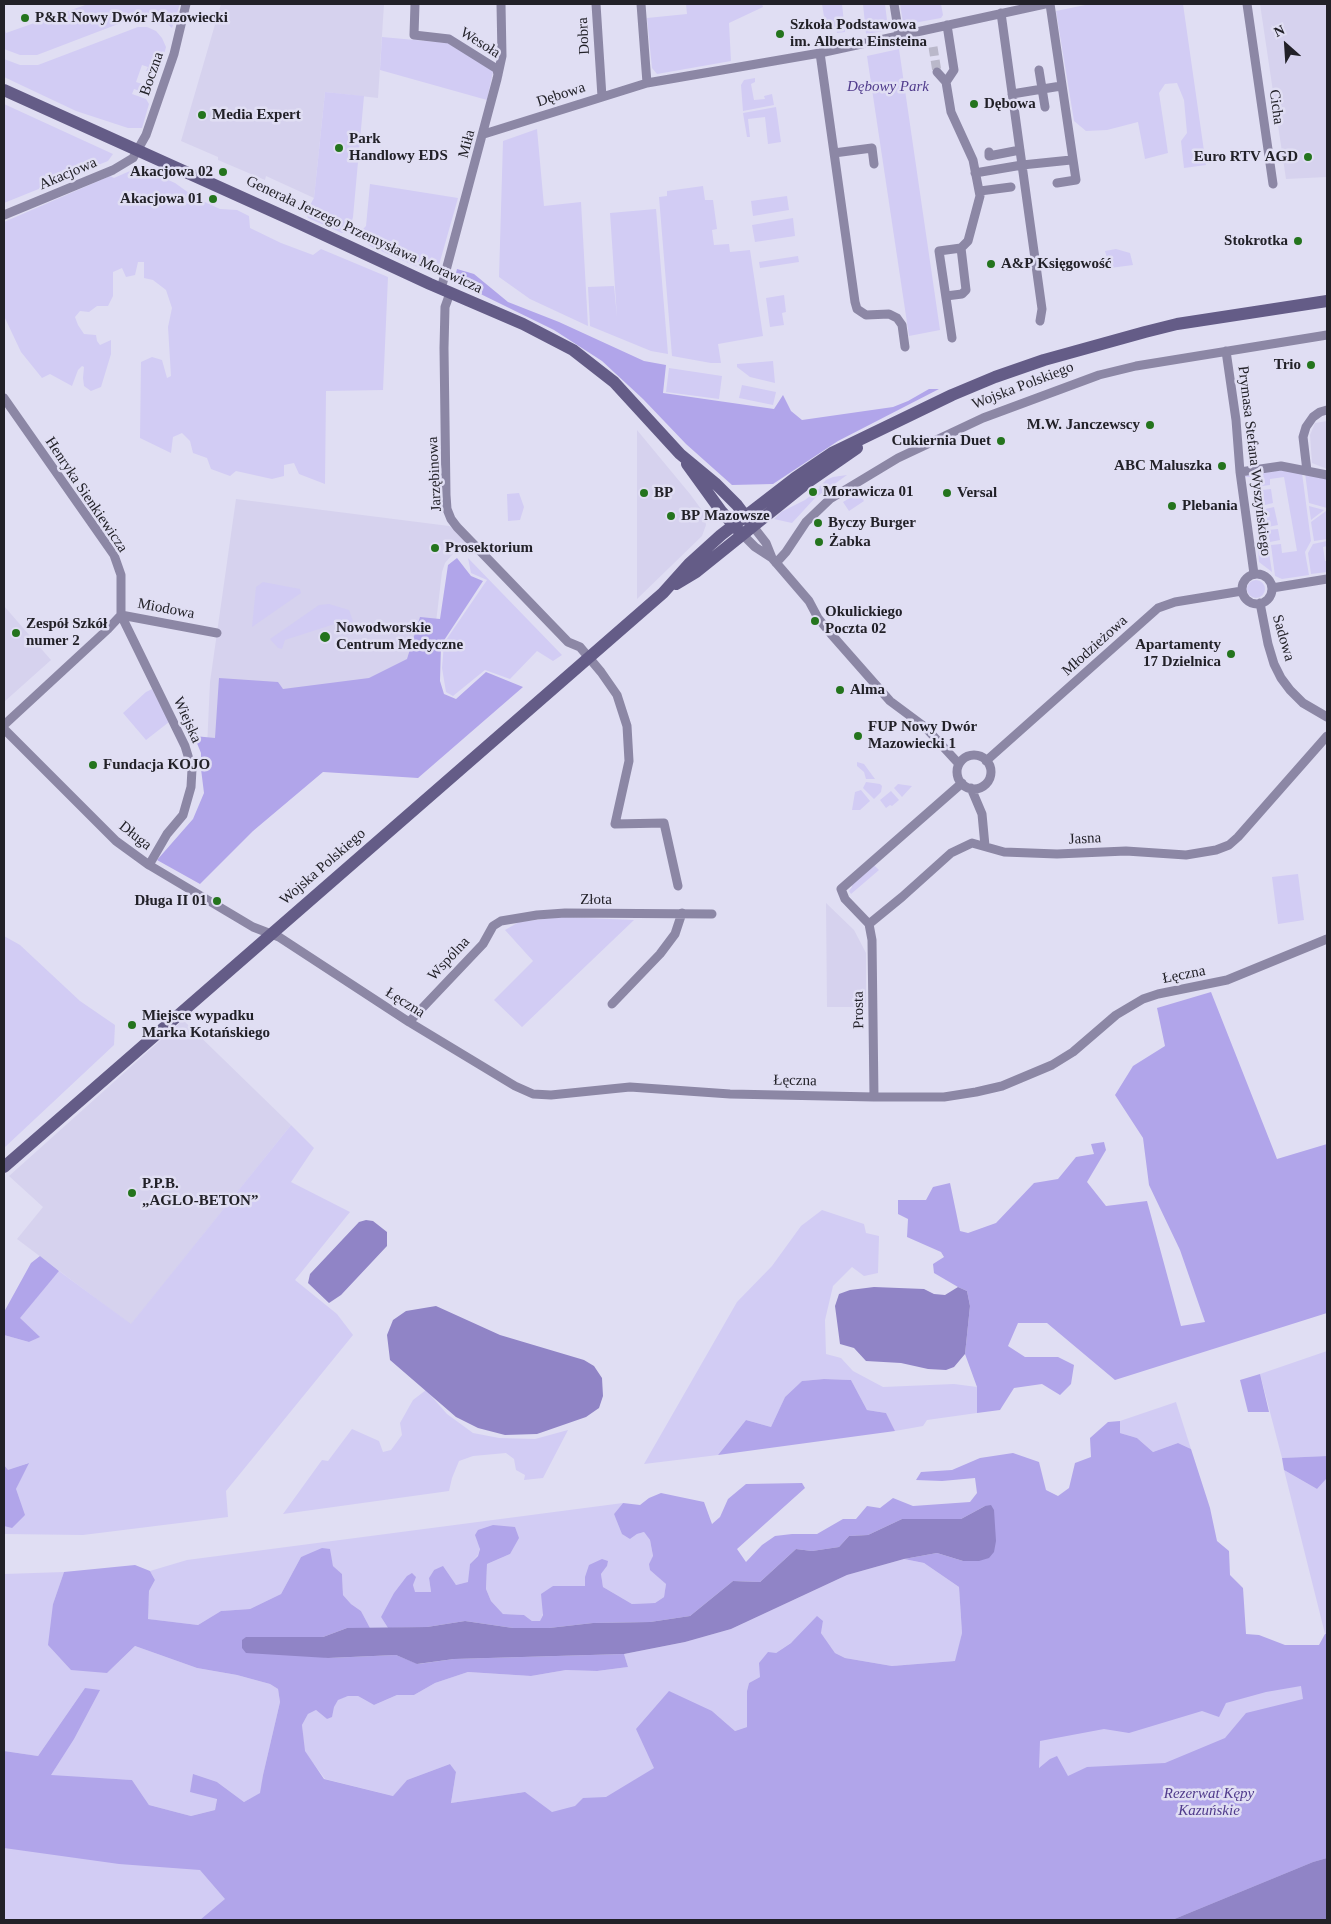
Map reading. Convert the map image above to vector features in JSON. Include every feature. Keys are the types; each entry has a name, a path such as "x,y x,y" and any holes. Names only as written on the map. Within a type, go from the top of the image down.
{"main road":[{"name":"Generała Jerzego Przemysława Morawicza","path":"4,90 446,291 523,324 573,350 614,382 680,454 715,483 749,521"},
{"name":"Wojska Polskiego","path":"4,1167 663,592 689,564 749,521 795,478 832,453 995,377 1052,358 1177,324 1327,301"},
{"name":"Wojska Polskiego","path":"1117,340 1146,338 1327,310"},
{"name":"Generała Jerzego Przemysława Morawicza","path":"680,454 693,475 738,529"}],"street":[{"name":"Boczna","path":"138,151 146,135 174,54 186,4"},
{"name":"Wesoła","path":"414,4 414,35 449,39 496,69 498,75"},
{"name":"Miła","path":"446,291 502,56 501,4"},
{"name":"Dobra","path":"596,4 602,97"},
{"path":"640,4 647,83"},
{"path":"894,4 899,35"},
{"name":"Dębowa","path":"484,134 647,83 820,53 1045,4"},
{"path":"1050,4 1071,160 1076,180 1057,183"},
{"name":"Cicha","path":"1247,4 1273,184"},
{"path":"1001,13 1042,309 1040,321"},
{"path":"946,82 954,70 947,25"},
{"path":"820,53 857,309 866,315 889,314 897,318 902,325 905,347"},
{"path":"1039,70 1045,107"},
{"path":"937,72 946,82 951,112 973,160 980,192 968,241 961,248 939,251 952,338"},
{"path":"1012,94 1061,86"},
{"path":"834,153 872,148 874,164"},
{"path":"989,152 990,156 1020,150"},
{"name":"Akacjowa","path":"4,215 113,170 133,158 138,151"},
{"path":"976,173 1022,165 1071,160"},
{"path":"980,192 1010,187"},
{"path":"946,296 962,294 966,290 961,248"},
{"name":"Jarzębinowa","path":"446,291 444,348 447,509 457,527 568,642 580,648 617,695 627,726 628,760 615,824 664,824 678,886"},
{"name":"Wojska Polskiego","path":"774,561 786,552 806,522 820,507 873,472 924,444 1004,410 1099,375 1136,366 1327,335"},
{"name":"Prymasa Stefana Wyszyńskiego","path":"1226,350 1254,574"},
{"name":"Henryka Sienkiewicza","path":"4,398 7,411 114,555 121,575 121,615"},
{"path":"1307,471 1303,437 1306,427 1313,417 1327,410"},
{"path":"1240,472 1281,466 1327,475"},
{"path":"749,521 766,543 774,561"},
{"path":"738,529 755,547 774,561 808,601 821,621 890,701 925,727 959,764"},
{"path":"1254,574 1268,579 1272,588 1267,600 1260,604 1246,600 1242,591 1244,582 1254,574"},
{"path":"1272,588 1327,579"},
{"name":"Młodzieżowa","path":"986,761 1158,608 1175,602 1242,591"},
{"name":"Sadowa","path":"1260,604 1268,644 1274,664 1282,678 1290,690 1304,703 1327,717"},
{"name":"Miodowa","path":"4,725 121,615 217,633"},
{"name":"Wiejska","path":"121,615 185,746 192,769 191,787 182,815 167,834 149,865"},
{"name":"Długa","path":"4,730 116,841 149,865 253,927 271,935"},
{"name":"Jasna","path":"868,924 902,898 951,853 972,843 1004,852 1057,854 1126,851 1186,855 1216,850 1228,845 1238,837 1327,736"},
{"path":"976,755 986,761 990,768 990,776 980,788 972,788 962,783 958,778 957,771 963,759 976,755"},
{"path":"868,924 845,899 841,889 962,783"},
{"path":"972,788 982,814 985,846"},
{"name":"Złota","path":"510,919 565,913 712,914"},
{"path":"612,1004 660,954 674,934 682,913"},
{"name":"Wspólna","path":"408,1022 483,944 493,926 501,921 510,919"},
{"name":"Prosta","path":"868,924 872,940 874,1097"},
{"name":"Łęczna","path":"271,935 285,942 408,1022 514,1086 533,1094 550,1095 630,1088 730,1094 874,1097 944,1097 1002,1086 1028,1076 1072,1052 1116,1015 1134,1004 1158,994 1228,980 1327,939"}],"shaded area":[{"path":"221,4 384,4 378,98 325,92 314,198 266,176 265,180 218,160 218,157 181,141"},
{"path":"1260,4 1327,4 1327,177 1286,179"},
{"path":"1327,421 1327,469 1312,463 1310,435 1315,423"},
{"name":"BP Mazowsze","path":"637,430 704,513 706,525 702,536 637,599"},
{"name":"Nowodworskie Centrum Medyczne","path":"236,499 449,526 470,538 445,563 442,572 418,773 207,747 210,682"},
{"name":"Zespół Szkół numer 2","path":"4,606 51,660 4,702"},
{"path":"826,903 854,930 866,953 866,1007 827,1007"},
{"path":"183,1020 291,1125 131,1325 17,1239 43,1207 9,1176"},
{"path":"373,1221 387,1232 387,1246 341,1295 329,1303 308,1283 310,1274 359,1222"},
{"path":"874,1287 924,1289 934,1294 945,1295 958,1287 967,1291 970,1306 965,1354 954,1367 946,1370 928,1369 901,1363 866,1361 854,1348 840,1344 835,1306 839,1294 850,1290"},
{"path":"436,1306 500,1335 584,1360 594,1366 602,1378 603,1396 599,1408 586,1417 537,1434 505,1435 478,1428 456,1417 390,1360 387,1335 393,1320 406,1311"},
{"path":"991,1505 994,1510 996,1541 994,1552 989,1558 979,1561 963,1561 937,1553 904,1559 847,1575 731,1629 685,1642 624,1654 454,1659 417,1664 396,1655 328,1658 246,1653 242,1648 242,1640 246,1637 323,1637 347,1628 427,1627 465,1621 513,1628 549,1628 593,1623 650,1622 690,1616 733,1581 760,1582 796,1549 812,1551 839,1547 849,1536 868,1535 902,1519 961,1519 985,1506"},
{"path":"1327,1858 1327,1920 1172,1920 1313,1862"}],"green space":[{"path":"88,4 180,4 172,28 159,16 147,13 37,55 20,55 4,49 4,26 6,33"},
{"path":"686,4 762,4 763,7 729,23 731,61 657,74 652,68 647,18 687,14"},
{"path":"822,4 842,4 845,32 837,33 836,27 826,29"},
{"path":"863,4 885,4 888,28 884,31 866,34"},
{"path":"900,4 941,4 943,15 941,18 908,24 903,23"},
{"path":"1090,4 1183,4 1206,165 1184,168 1181,141 1187,133 1184,100 1177,83 1165,84 1159,93 1168,153 1145,159 1138,122 1107,130 1086,131 1074,121 1056,11"},
{"path":"138,27 147,27 156,31 166,47 160,70 154,72 146,71 148,67 142,65 136,82 142,84 140,91 134,89 132,94 146,99 149,104 142,128 128,128 76,111 4,77 4,59 20,65 38,65"},
{"path":"451,35 495,63 487,100 380,70 382,37 448,43"},
{"name":"Dębowy Park","path":"899,49 940,330 909,336 867,56"},
{"path":"755,78 755,82 751,84 754,100 765,99 764,96 772,94 774,105 743,111 741,85 744,80"},
{"path":"325,92 364,96 353,217 350,228 347,226 342,233 308,218 306,212 314,198"},
{"path":"4,104 113,154 108,161 4,203"},
{"path":"776,107 781,142 768,144 765,117 748,119 750,137 747,137 743,113"},
{"path":"537,129 544,206 581,202 588,326 530,299 499,277 503,141"},
{"path":"139,167 175,183 196,198 220,209 237,210 249,216 250,228 281,243 313,255 321,249 388,277 383,390 326,391 325,484 299,474 294,463 284,465 284,476 272,479 236,471 230,476 211,469 207,458 193,453 190,441 182,433 173,437 171,453 140,438 141,362 152,357 162,360 167,378 171,376 168,327 172,308 166,290 153,280 144,278 144,262 138,262 135,275 126,277 122,268 113,272 113,296 108,306 97,306 89,312 80,311 75,317 84,334 96,335 100,345 111,340 111,354 101,387 91,391 84,386 84,367 82,366 78,370 72,386 50,374 42,378 21,352 4,316 4,222 110,176 114,178"},
{"path":"370,184 458,198 437,272 431,273 370,246 364,239 361,231 366,226"},
{"path":"703,186 705,200 713,200 717,229 712,230 714,245 729,244 730,252 750,250 763,336 718,344 721,363 672,356 659,197 667,196 667,191"},
{"path":"787,196 789,210 753,216 751,201"},
{"path":"656,209 668,354 651,351 590,326 588,287 614,286 617,317 610,213"},
{"path":"793,218 795,236 755,242 752,225"},
{"path":"1116,249 1130,253 1133,265 1110,268 1105,251"},
{"path":"798,256 799,262 760,268 759,262"},
{"path":"457,269 474,274 508,302 559,322 644,361 666,365 663,393 774,409 783,395 791,411 802,420 893,407 929,389 939,389 838,441 773,484 732,485 686,444 643,399 602,361 554,330 454,281"},
{"path":"784,295 786,312 782,313 784,325 770,327 766,298"},
{"path":"773,361 775,383 750,377 737,367 737,364"},
{"path":"669,368 722,376 719,399 666,392"},
{"path":"742,385 776,392 773,405 739,398"},
{"path":"1281,469 1302,473 1311,541 1305,552 1309,575 1282,579 1275,576 1271,545 1281,544 1282,553 1297,551 1284,477 1270,479 1270,485 1262,486 1260,472"},
{"path":"1256,472 1267,544 1261,545 1250,477 1244,477"},
{"path":"1305,473 1327,478 1327,508 1309,503"},
{"path":"847,475 815,498 792,523 774,519 781,512 805,500 820,488 826,480"},
{"path":"1271,489 1273,503 1265,505 1262,490"},
{"path":"519,493 524,507 520,520 508,521 507,494"},
{"path":"858,493 864,501 849,511 843,502"},
{"path":"1309,506 1324,510 1311,520"},
{"path":"1274,507 1278,525 1268,527 1265,509"},
{"path":"1326,511 1327,539 1314,541 1311,522"},
{"path":"1278,529 1280,540 1270,542 1268,530"},
{"path":"1327,541 1327,546 1323,547 1325,561 1327,561 1327,572 1311,574 1308,553 1313,544"},
{"path":"1268,546 1272,572 1259,562 1258,548"},
{"path":"457,558 471,576 483,581 441,645 440,681 444,694 456,699 486,672 523,687 418,778 323,772 253,831 200,884 157,860 193,819 204,793 201,753 194,736 215,738 219,678 278,682 283,689 369,678 407,659 420,617 440,619 448,565"},
{"path":"468,558 562,655 553,661 537,651 510,679 485,670 453,696 446,692 442,668 444,643 487,580 471,573"},
{"path":"1256,580 1262,583 1265,589 1262,595 1256,598 1250,595 1247,589 1250,583"},
{"path":"263,582 300,589 301,593 252,627 256,587"},
{"path":"329,604 349,610 353,621 347,628 344,621 285,640 282,649 278,648 270,639 319,605"},
{"path":"152,689 169,722 146,740 123,713 146,692"},
{"path":"857,762 864,764 875,779 866,779 864,772 857,766"},
{"path":"866,782 882,786 881,792 874,799 863,788"},
{"path":"898,784 912,786 902,797 894,788"},
{"path":"861,790 870,801 860,810 852,810 855,792"},
{"path":"891,791 899,800 886,808 880,800"},
{"path":"874,865 879,870 851,894 849,891 852,887 851,884"},
{"path":"1298,874 1304,920 1278,924 1272,877"},
{"path":"561,917 634,920 522,1027 494,1000 533,961 505,930 519,922"},
{"path":"4,936 20,945 80,1001 115,1025 114,1045 4,1148"},
{"path":"1211,992 1277,1159 1327,1144 1327,1313 1115,1380 1047,1323 1018,1323 1008,1346 1025,1357 1058,1357 1074,1365 1071,1384 1060,1395 1042,1384 1014,1388 1000,1410 977,1413 977,1387 965,1354 970,1306 967,1291 934,1273 933,1264 944,1257 941,1252 907,1237 908,1219 898,1214 898,1200 926,1200 933,1187 950,1183 960,1231 968,1233 996,1223 1034,1183 1058,1179 1076,1157 1094,1154 1091,1144 1104,1142 1106,1150 1087,1182 1106,1206 1147,1201 1181,1326 1205,1322 1180,1250 1149,1185 1143,1138 1115,1095 1133,1066 1165,1046 1157,1008"},
{"path":"291,1125 314,1148 291,1182 350,1212 295,1280 337,1314 353,1335 226,1491 228,1517 83,1535 4,1534 4,1523 28,1463 8,1471 4,1465 4,1335 29,1342 39,1337 19,1318 59,1271 131,1324"},
{"path":"822,1210 864,1224 866,1233 879,1236 878,1273 864,1276 852,1267 833,1286 825,1320 826,1354 841,1358 853,1371 883,1387 954,1384 977,1387 977,1413 927,1420 923,1426 895,1431 886,1413 867,1410 851,1380 824,1379 802,1381 785,1397 771,1427 746,1420 718,1455 644,1464 737,1302 772,1266 801,1226"},
{"path":"40,1256 59,1271 20,1318 40,1337 29,1342 4,1335 4,1312 31,1263"},
{"path":"1327,1351 1327,1456 1282,1458 1260,1374"},
{"path":"1260,1374 1269,1412 1248,1412 1240,1380"},
{"path":"824,1379 851,1380 867,1410 886,1413 895,1431 718,1455 746,1420 771,1427 785,1397 802,1381"},
{"path":"426,1390 447,1414 473,1433 499,1438 535,1439 568,1430 543,1478 524,1480 525,1475 516,1470 514,1459 506,1453 473,1456 459,1461 449,1491 283,1514 322,1460 328,1461 352,1429 379,1441 383,1452 391,1450 402,1435 400,1423 413,1400"},
{"path":"1176,1402 1191,1449 1178,1443 1153,1452 1137,1438 1120,1433 1120,1421"},
{"path":"1120,1421 1120,1433 1137,1438 1153,1452 1178,1443 1191,1449 1210,1508 1217,1541 1229,1551 1230,1575 1243,1588 1246,1634 1259,1635 1285,1645 1319,1645 1325,1634 1327,1634 1327,1858 1172,1920 200,1920 225,1899 200,1870 119,1864 4,1848 4,1751 38,1756 85,1688 100,1690 74,1739 51,1775 132,1780 149,1805 191,1816 215,1810 217,1799 190,1792 193,1774 217,1782 244,1802 260,1793 280,1702 278,1689 270,1684 237,1675 197,1668 135,1646 107,1673 71,1670 48,1645 53,1604 64,1572 135,1565 150,1571 155,1580 149,1591 148,1619 198,1625 221,1611 250,1609 281,1594 301,1557 322,1548 330,1549 333,1566 342,1574 343,1595 361,1611 370,1628 347,1628 323,1637 246,1637 328,1658 396,1655 418,1664 454,1659 624,1654 628,1667 597,1671 566,1670 531,1676 468,1672 435,1683 414,1695 397,1695 374,1705 358,1696 348,1696 338,1700 332,1717 327,1719 316,1710 308,1714 302,1725 305,1751 324,1779 393,1796 407,1780 450,1764 456,1772 451,1803 525,1792 552,1812 575,1806 583,1798 606,1797 654,1768 636,1729 669,1691 712,1711 735,1731 747,1727 747,1691 749,1683 760,1677 759,1663 768,1652 776,1653 791,1643 817,1616 823,1621 821,1633 835,1653 845,1658 892,1666 955,1661 962,1633 959,1587 924,1563 904,1559 937,1553 963,1561 985,1506 961,1519 902,1519 868,1535 849,1536 839,1547 812,1551 796,1549 760,1582 733,1581 690,1616 650,1622 593,1623 549,1628 513,1628 465,1621 427,1627 388,1628 381,1617 394,1593 407,1576 412,1573 416,1577 413,1585 415,1592 431,1592 429,1578 434,1570 443,1566 456,1585 468,1582 470,1564 478,1556 480,1549 475,1535 478,1530 493,1525 515,1527 519,1538 510,1554 487,1564 486,1589 491,1601 503,1614 524,1615 532,1621 540,1621 543,1615 541,1594 553,1586 585,1586 585,1577 589,1565 602,1559 608,1561 601,1574 603,1587 632,1604 655,1603 664,1597 666,1584 650,1570 649,1564 653,1556 650,1540 644,1532 630,1539 622,1534 614,1514 623,1503 640,1505 649,1498 661,1493 704,1502 712,1524 720,1517 728,1499 746,1484 802,1483 805,1488 737,1549 746,1562 762,1545 775,1536 817,1534 843,1519 856,1519 867,1506 880,1508 893,1498 913,1506 970,1502 977,1493 975,1478 942,1481 916,1480 921,1472 952,1470 980,1458 1013,1453 1039,1462 1046,1490 1058,1496 1069,1488 1075,1463 1091,1457 1090,1438 1108,1422","holes":["1301,1686 1303,1699 1246,1713 1225,1738 1165,1763 1087,1767 1068,1776 1057,1756 1039,1768 1040,1741 1104,1729 1129,1733 1202,1711 1219,1717 1226,1703 1266,1692"]},
{"path":"1327,1456 1327,1478 1317,1489 1284,1470 1282,1458"},
{"path":"29,1463 16,1489 25,1515 12,1528 4,1526 4,1465 8,1470"},
{"path":"1284,1470 1317,1489 1327,1478 1327,1634 1325,1634"},
{"path":"623,1503 614,1514 630,1539 644,1532 650,1540 653,1557 649,1564 666,1584 664,1597 655,1603 632,1604 603,1587 601,1574 607,1566 585,1577 585,1586 553,1586 540,1622 532,1621 524,1615 503,1614 491,1601 486,1589 487,1564 510,1554 480,1548 478,1555 470,1564 469,1582 456,1585 434,1570 429,1578 431,1592 414,1592 415,1577 381,1617 388,1628 370,1628 361,1611 343,1595 342,1574 333,1566 329,1549 301,1557 281,1594 250,1609 221,1611 198,1625 147,1619 149,1591 155,1580 150,1571 187,1560"},
{"name":"Rezerwat Kępy Kazuńskie","path":"904,1559 924,1563 959,1587 962,1633 956,1661 892,1666 845,1658 835,1653 821,1633 823,1621 776,1653 760,1677 749,1683 747,1691 747,1727 735,1731 712,1711 655,1768 629,1784 1327,1656 1327,1920 4,1920 4,1756 54,1770 85,1688 38,1756 4,1751 4,1574 64,1572 53,1604 107,1673 135,1646 197,1668 237,1675 270,1684 278,1689 280,1702 263,1775 261,1793 244,1802 217,1782 215,1810 191,1816 149,1805 132,1780 76,1777 280,1858 525,1792 451,1803 456,1772 450,1764 407,1780 393,1796 325,1779 304,1751 302,1725 308,1714 316,1710 327,1719 338,1699 358,1696 374,1705 397,1695 414,1695 435,1683 468,1672 531,1676 566,1670 597,1671 628,1667 624,1654 685,1642 731,1629 847,1575"}],"tunnel":[{"path":"933,47 937,72"}],"place":[{"name":"P&R Nowy Dwór Mazowiecki","path":"25,18"},
{"name":"Szkoła Podstawowa im. Alberta Einsteina","path":"780,34"},
{"name":"Dębowa","path":"974,104"},
{"name":"Media Expert","path":"202,115"},
{"name":"Park Handlowy EDS","path":"339,148"},
{"name":"Euro RTV AGD","path":"1308,157"},
{"name":"Akacjowa 02","path":"223,172"},
{"name":"Akacjowa 01","path":"213,199"},
{"name":"Stokrotka","path":"1298,241"},
{"name":"A&P Księgowość","path":"991,264"},
{"name":"Trio","path":"1311,365"},
{"name":"M.W. Janczewscy","path":"1150,425"},
{"name":"Cukiernia Duet","path":"1001,441"},
{"name":"ABC Maluszka","path":"1222,466"},
{"name":"Morawicza 01","path":"813,492"},
{"name":"BP","path":"644,493"},
{"name":"Versal","path":"947,493"},
{"name":"Plebania","path":"1172,506"},
{"name":"BP Mazowsze","path":"671,516"},
{"name":"Byczy Burger","path":"818,523"},
{"name":"Żabka","path":"819,542"},
{"name":"Prosektorium","path":"435,548"},
{"name":"Okulickiego Poczta 02","path":"815,621"},
{"name":"Zespół Szkół numer 2","path":"16,633"},
{"name":"Nowodworskie Centrum Medyczne","path":"325,637"},
{"name":"Apartamenty 17 Dzielnica","path":"1231,654"},
{"name":"Alma","path":"840,690"},
{"name":"FUP Nowy Dwór Mazowiecki 1","path":"858,736"},
{"name":"Fundacja KOJO","path":"93,765"},
{"name":"Długa II 01","path":"217,901"},
{"name":"Miejsce wypadku Marka Kotańskiego","path":"132,1025"},
{"name":"P.P.B. „AGLO-BETON”","path":"132,1193"}]}
